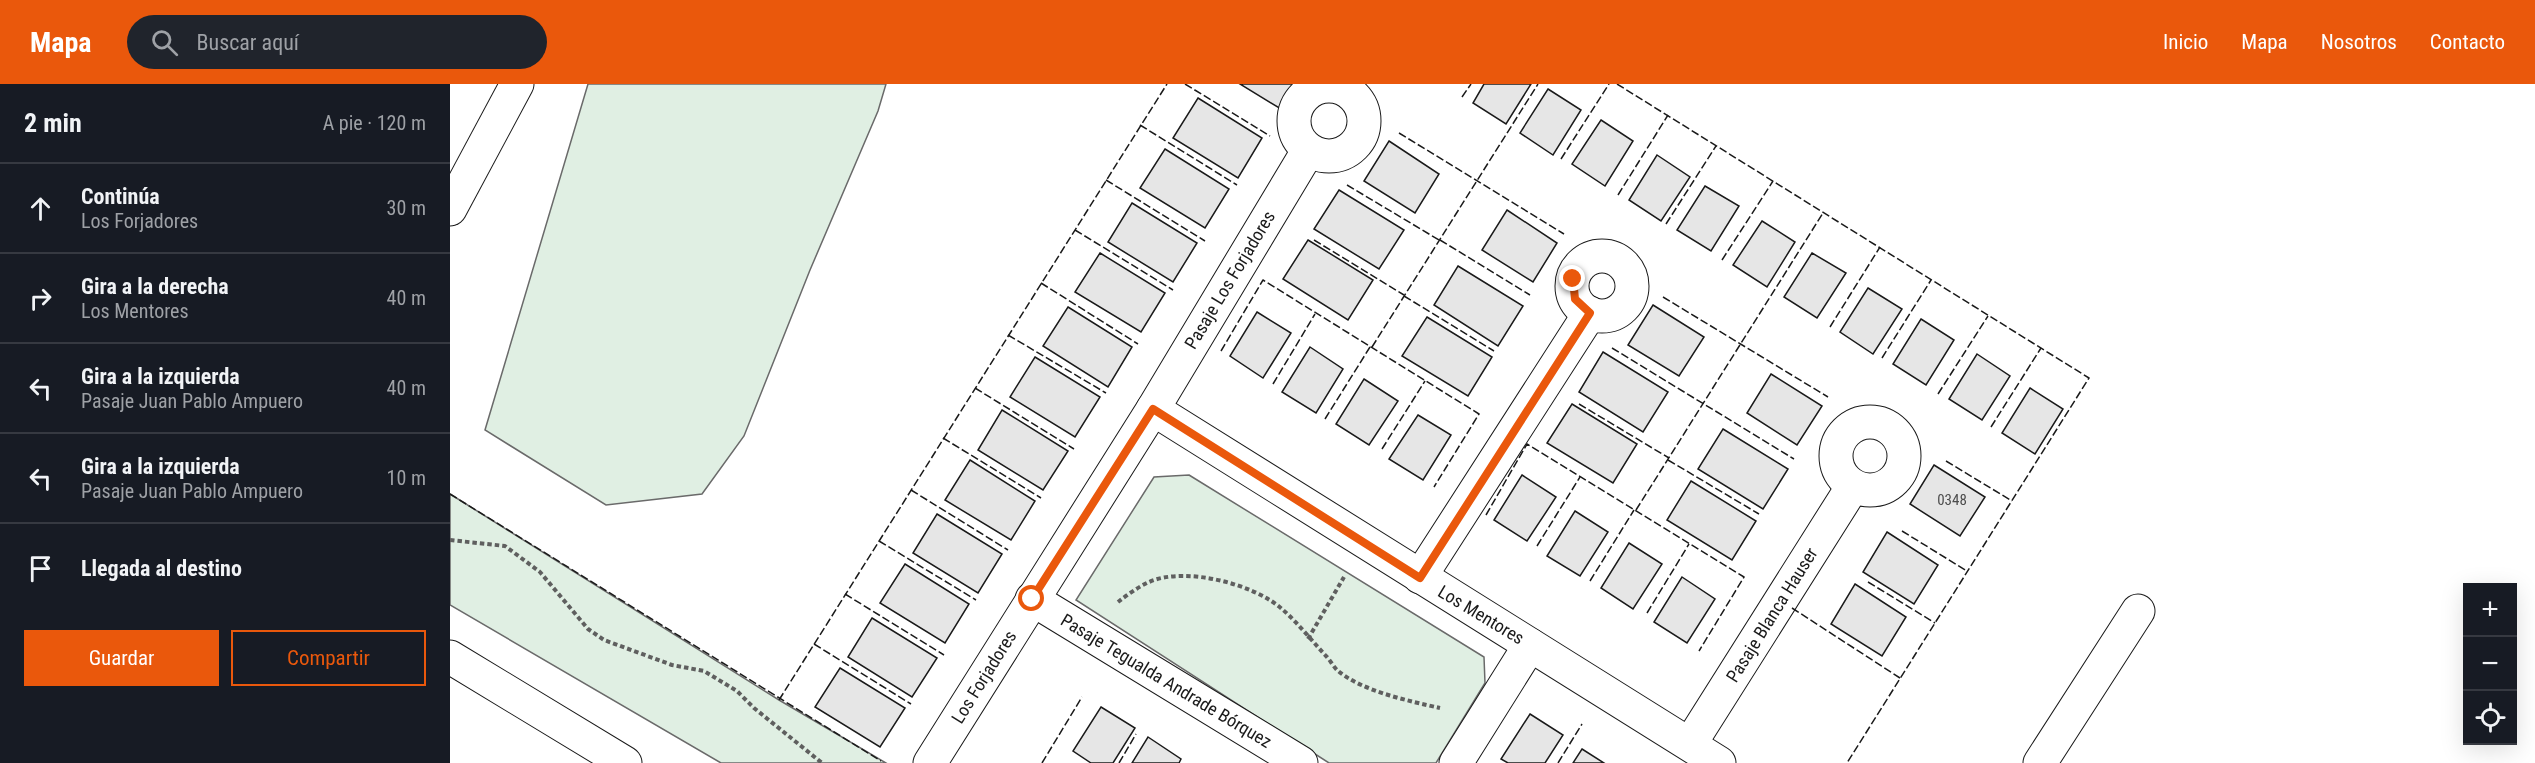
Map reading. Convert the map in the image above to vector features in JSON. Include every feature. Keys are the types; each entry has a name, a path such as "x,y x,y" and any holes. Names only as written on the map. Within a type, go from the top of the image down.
{"street":[{"path":"450,209 517,84"},
{"name":"Pasaje Los Forjadores","path":"1153,409 1308,151"},
{"path":"1420,578 1590,313"},
{"name":"Los Mentores","path":"1153,409 1719,763"},
{"name":"Los Forjadores","path":"930,763 1153,409"},
{"name":"Pasaje Blanca Hauser","path":"1690,744 1853,486"},
{"name":"Pasaje Tegualda Andrade Bórquez","path":"1032,599 1301,763"},
{"path":"2040,763 2138,611"},
{"path":"1456,763 1530,645"},
{"path":"450,657 625,763"}],"path":[{"path":"450,540 505,546 540,572 588,629 604,640 672,665 704,671 737,691 754,708 822,763"},
{"path":"1308,639 1347,572"},
{"path":"1110,608 1150,582 1190,576 1230,583 1269,598 1299,626 1336,670 1352,680 1410,701 1450,710"}],"green space":[{"path":"588,84 886,84 878,111 810,270 744,436 702,494 606,505 485,430"},
{"path":"1189,475 1484,657 1485,683 1436,763 1329,763 1076,600 1154,477"},
{"path":"450,494 779,700 886,763 721,763 450,605"}],"building":[{"path":"1240,84 1297,84 1281,109"},
{"path":"1484,84 1531,84 1506,124 1473,103"},
{"path":"1548,89 1581,110 1553,155 1520,133"},
{"path":"1198,98 1262,138 1238,178 1173,138"},
{"path":"1601,120 1633,141 1605,186 1572,164"},
{"path":"1389,141 1439,174 1415,213 1364,181"},
{"path":"1165,149 1229,189 1205,228 1140,188"},
{"path":"1657,155 1690,177 1661,221 1629,200"},
{"path":"1705,186 1739,206 1711,251 1677,230"},
{"path":"1339,190 1404,230 1379,269 1314,229"},
{"path":"1132,203 1197,243 1173,282 1108,242"},
{"path":"1507,210 1557,243 1533,282 1482,250"},
{"path":"1762,221 1795,242 1767,287 1733,265"},
{"path":"1308,240 1373,280 1348,320 1283,279"},
{"path":"1100,253 1165,293 1141,332 1075,292"},
{"path":"1812,253 1846,273 1817,318 1784,297"},
{"path":"1458,266 1523,306 1498,346 1434,305"},
{"path":"1868,288 1902,309 1873,354 1840,332"},
{"path":"1653,305 1704,337 1679,376 1628,345"},
{"path":"1068,307 1132,347 1108,387 1043,346"},
{"path":"1257,312 1291,333 1263,378 1230,356"},
{"path":"1427,317 1492,357 1468,396 1402,356"},
{"path":"1921,319 1954,340 1926,385 1893,364"},
{"path":"1310,347 1343,369 1316,413 1282,392"},
{"path":"1603,352 1668,392 1643,432 1579,392"},
{"path":"1977,354 2010,376 1982,420 1949,399"},
{"path":"1035,357 1100,397 1075,437 1010,397"},
{"path":"1771,374 1822,406 1797,445 1747,413"},
{"path":"1364,379 1398,401 1369,445 1336,424"},
{"path":"2030,388 2063,409 2035,454 2002,433"},
{"path":"1572,404 1637,444 1613,483 1547,443"},
{"path":"1002,410 1068,451 1043,490 978,450"},
{"path":"1418,415 1451,435 1423,480 1389,459"},
{"path":"1723,429 1788,469 1763,509 1698,469"},
{"path":"970,460 1035,501 1011,540 945,500"},
{"path":"1934,465 1985,497 1960,536 1910,504"},
{"path":"1522,475 1556,497 1527,541 1494,520"},
{"path":"1691,481 1756,521 1732,560 1667,520"},
{"path":"1575,511 1608,532 1580,576 1547,556"},
{"path":"937,514 1002,554 978,593 913,553"},
{"path":"1887,532 1938,565 1914,604 1863,572"},
{"path":"1629,543 1662,564 1633,609 1601,588"},
{"path":"905,564 969,604 945,643 880,603"},
{"path":"1682,577 1715,599 1687,643 1654,622"},
{"path":"1855,584 1906,617 1882,656 1831,624"},
{"path":"872,618 937,658 912,697 848,657"},
{"path":"840,668 905,708 880,747 815,707"},
{"path":"1101,707 1135,728 1113,763 1091,763 1073,751"},
{"path":"1530,714 1563,735 1545,763 1508,763 1501,759"},
{"path":"1148,737 1181,759 1179,763 1132,763"},
{"path":"1582,749 1604,763 1573,763"}],"fence":[{"path":"779,700 1167,84"},
{"path":"1185,84 1270,136"},
{"path":"1462,97 1471,84"},
{"path":"1372,347 1538,84"},
{"path":"1561,159 1609,84"},
{"path":"1617,84 2089,378 1847,763"},
{"path":"1618,195 1668,115"},
{"path":"1140,125 1237,185"},
{"path":"1399,133 1564,234"},
{"path":"1666,224 1716,146"},
{"path":"1106,180 1205,241"},
{"path":"1722,260 1773,181"},
{"path":"1347,185 1439,240"},
{"path":"1636,510 1823,213"},
{"path":"1075,230 1173,290"},
{"path":"1314,240 1404,295"},
{"path":"1440,240 1530,295"},
{"path":"1830,327 1880,247"},
{"path":"1221,351 1263,280 1479,414 1434,487"},
{"path":"1882,358 1931,280"},
{"path":"1041,283 1138,344"},
{"path":"1404,296 1494,351"},
{"path":"1663,297 1828,397"},
{"path":"1273,384 1315,314"},
{"path":"1938,394 1988,316"},
{"path":"1008,335 1106,393"},
{"path":"1325,419 1370,347"},
{"path":"1612,348 1794,459"},
{"path":"1991,427 2041,348"},
{"path":"1382,449 1425,381"},
{"path":"975,388 1074,449"},
{"path":"1579,404 1669,458"},
{"path":"943,438 1041,498"},
{"path":"1486,515 1527,444 1744,577 1699,651"},
{"path":"1668,460 1759,514"},
{"path":"1946,461 2012,501"},
{"path":"1537,546 1580,477"},
{"path":"911,490 1008,550"},
{"path":"450,494 881,761"},
{"path":"1590,581 1634,510"},
{"path":"1902,531 1967,571"},
{"path":"879,541 976,600"},
{"path":"1647,613 1689,544"},
{"path":"1868,582 1935,623"},
{"path":"845,594 944,655"},
{"path":"1792,608 1900,678"},
{"path":"814,644 911,704"},
{"path":"1042,763 1082,697"},
{"path":"1558,763 1582,724"},
{"path":"1119,763 1136,734"}],"route":[{"path":"1032,599 1153,409 1420,578 1590,313 1575,299 1573,279"}]}
